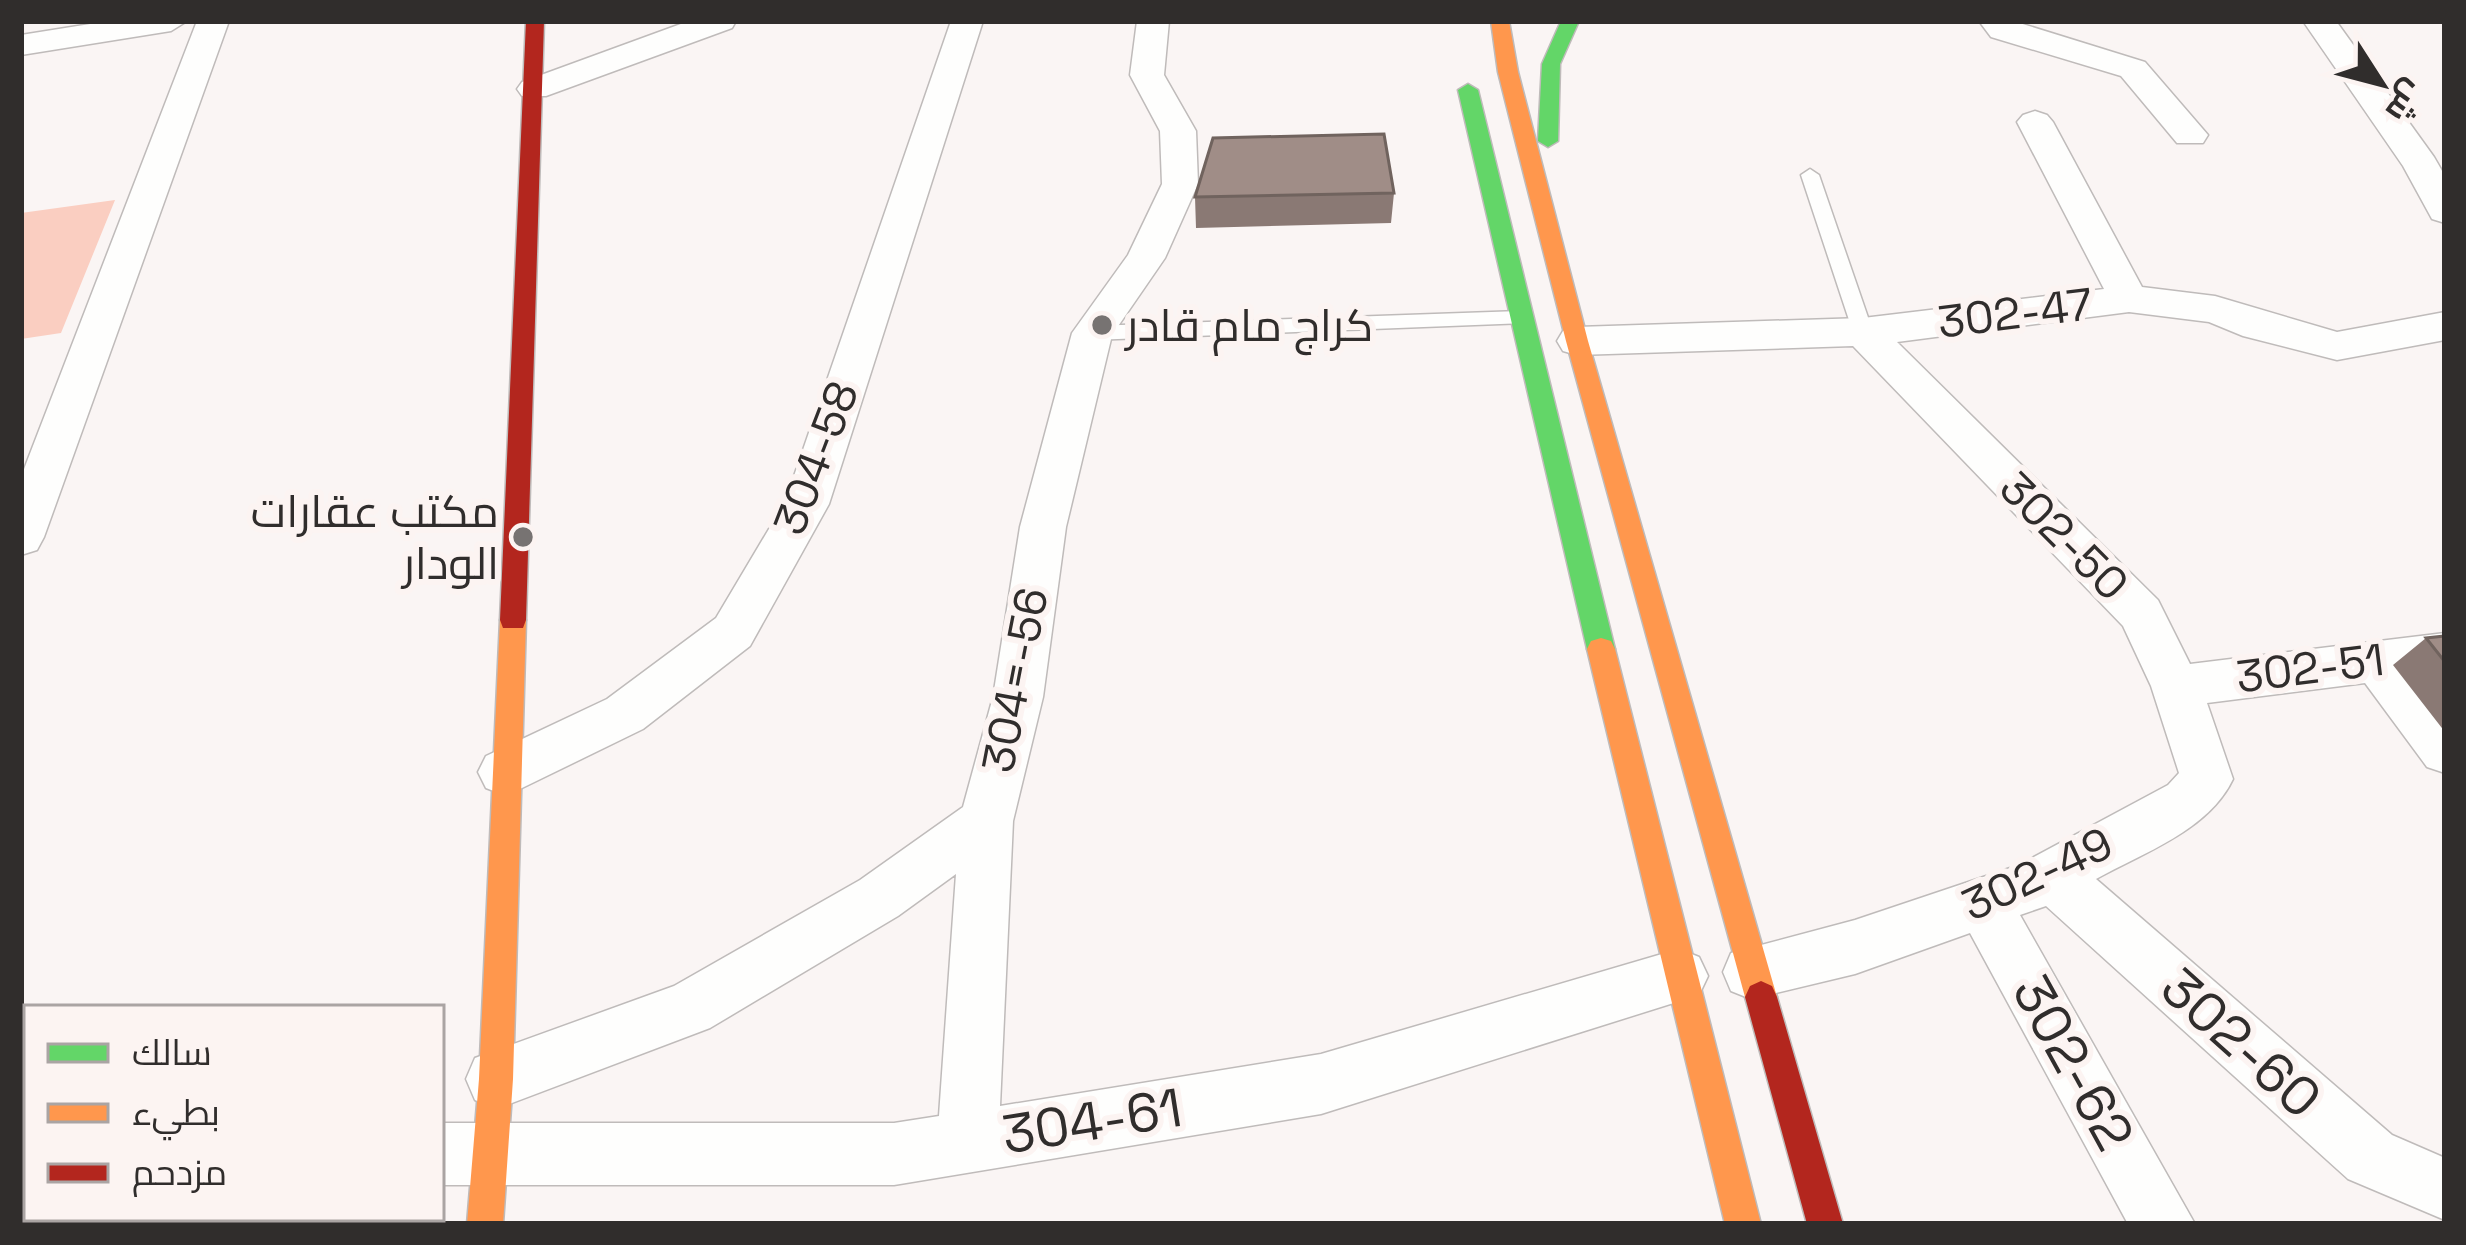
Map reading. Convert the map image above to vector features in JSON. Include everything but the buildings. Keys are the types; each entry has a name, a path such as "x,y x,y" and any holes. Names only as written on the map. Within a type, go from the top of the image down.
{"main road":[{"path":"485,1224 464,1154 496,1079 535,21"},
{"path":"1500,21 1508,72 1577,341 1825,1224"},
{"path":"1567,293 1546,111 1551,56 1570,21"},
{"path":"1462,55 1520,318 1743,1224"}],"street":[{"path":"21,68 33,43 171,21"},
{"path":"21,537 213,21"},
{"path":"534,89 720,21"},
{"name":"304-58","path":"505,772 625,714 734,632 807,504 967,21"},
{"name":"304=-56","path":"496,1079 690,1008 879,898 986,821 1018,697 1043,527 1092,333 1146,258 1180,184 1178,131 1147,75 1153,21"},
{"path":"1995,21 2003,31 2133,69 2190,135"},
{"path":"2319,21 2433,165 2445,211"},
{"path":"2035,122 2129,299"},
{"name":"302-47","path":"1577,341 1863,332 2129,299 2215,309 2257,326 2337,346 2445,326"},
{"name":"302-50","path":"1863,332 2141,614 2176,686 2207,778"},
{"name":"302-51","path":"2176,686 2445,653"},
{"path":"2375,659 2445,751"},
{"name":"302-49","path":"1751,972 1855,947 2051,875 2187,801 2207,778"},
{"path":"968,1141 986,821"},
{"name":"302-60","path":"2051,875 2370,1157 2445,1189"},
{"name":"302-62","path":"1983,903 2163,1224"},
{"name":"304-61","path":"464,1154 894,1154 1321,1084 1679,976"}],"lane":[{"path":"1810,175 1863,332"},
{"path":"1092,333 1520,318"}],"shaded area":[{"path":"115,200 61,333 21,339 21,213"}],"traffic: fast":[{"path":"1548,141 1551,64 1570,21"},
{"path":"1468,90 1601,649"}],"traffic: slow":[{"path":"1500,21 1508,72 1577,341 1761,997"},
{"path":"485,1224 496,1079 513,620"},
{"path":"1601,649 1743,1224"}],"traffic: jam":[{"path":"513,620 535,21"},
{"path":"1761,997 1825,1224"}],"place":[{"name":"کراج مام قادر","path":"1102,325"},
{"name":"مكتب عقارات الودار","path":"523,537"}]}
